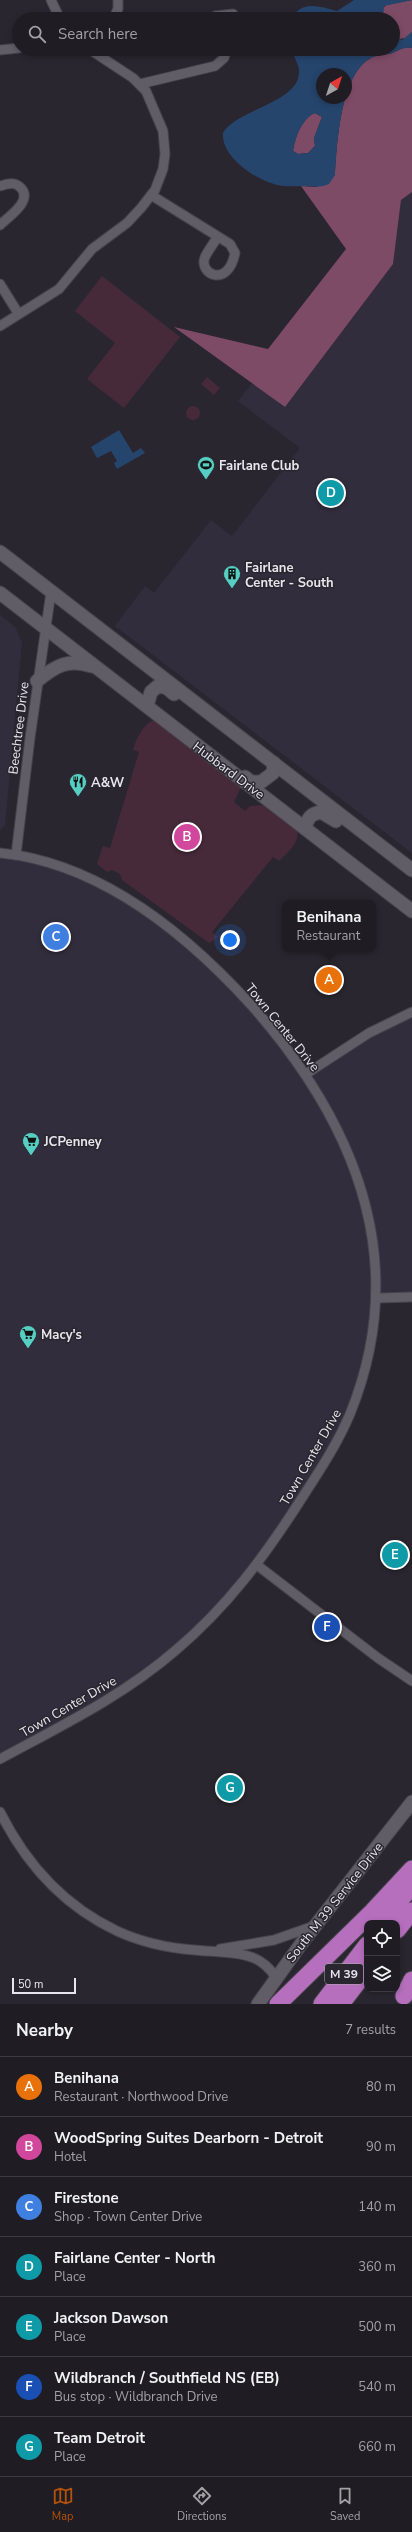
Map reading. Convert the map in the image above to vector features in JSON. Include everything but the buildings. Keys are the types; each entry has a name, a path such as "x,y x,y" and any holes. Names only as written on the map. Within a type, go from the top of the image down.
{"highway":[{"path":"278,2004 367,1917 412,1869"},
{"path":"386,1920 412,1885"},
{"path":"400,1926 412,1911"},
{"name":"M 39","path":"322,2004 364,1949"},
{"name":"M 39","path":"341,2004 364,1974"},
{"path":"409,1994 412,1980"}],"street":[{"path":"51,0 57,12"},
{"path":"117,12 118,0"},
{"path":"0,50 12,49"},
{"path":"0,326 18,313 59,289 92,249 127,223 151,195 162,169 164,140 152,100 140,84 99,56"},
{"path":"140,84 215,66 225,56"},
{"path":"0,186 12,183 18,185 23,190 24,197 22,204 0,226"},
{"path":"151,195 217,238"},
{"path":"0,284 18,313"},
{"path":"0,552 409,868"},
{"path":"46,629 52,592"},
{"name":"Hubbard Drive","path":"0,593 412,911"},
{"name":"Beechtree Drive","path":"16,855 46,629"},
{"path":"38,681 51,668 62,663 81,663 98,669"},
{"path":"147,706 151,692 158,686 167,688 217,726 230,730"},
{"path":"206,753 221,759 251,782 266,780 273,773 274,763"},
{"path":"305,828 308,819 313,814 321,812 328,815 389,862 409,868"},
{"name":"Town Center Drive","path":"0,853 65,866 115,890 151,915 194,949 242,996 306,1074 339,1129 362,1184 376,1246 378,1298 370,1355 350,1415 315,1478 257,1565 214,1617 159,1664 95,1708 0,1759"},
{"path":"368,877 388,886 412,904"},
{"path":"306,1074 369,1033 412,1012"},
{"path":"378,1298 412,1297"},
{"path":"257,1565 378,1658 412,1688"},
{"path":"378,1658 412,1680"},
{"name":"South M 39 Service Drive","path":"258,2004 316,1925 412,1802"},
{"path":"0,1812 30,1862 57,1891 84,1912 117,1931 154,1944 251,1957 271,1970 276,1978"},
{"path":"209,1951 274,1940 316,1925"}],"shaded area":[{"path":"412,0 412,32 407,38 400,39 400,12 382,12 386,5"},
{"path":"412,48 412,192 401,200 393,264 285,407 174,327 268,349 346,249 301,186 316,187 335,175 342,111 344,104 352,104 352,82 361,66 375,56 400,56 400,50"},
{"path":"315,113 322,117 314,138 315,146 308,153 298,154 293,151 297,135 306,119"},
{"path":"412,192 412,853 115,626 145,586 154,593 211,520 232,536 300,448 238,401 253,382 285,407 393,264 401,200"},
{"path":"102,276 180,337 124,408 87,379 115,343 75,311"},
{"path":"207,377 220,388 214,395 201,384"},
{"path":"193,406 198,408 200,413 198,418 193,420 188,418 186,413 188,408"},
{"path":"0,615 15,627 22,642 5,825 0,830"},
{"path":"154,720 241,787 234,802 245,811 250,806 264,805 297,830 298,834 295,843 279,861 273,857 212,932 218,937 209,943 122,880 120,874 112,870 107,872 97,864 103,846 110,848 139,752 133,750 136,741 143,728"},
{"path":"0,853 16,855 115,890 216,969 306,1073 412,1012 412,1297 378,1298 376,1326 337,1441 235,1594 132,1684 0,1759"}],"water":[{"path":"354,0 412,0 384,6 384,12 296,12 300,9 311,6 323,7 337,11"},
{"path":"412,32 412,48 400,49 400,39 402,40"},
{"path":"294,56 377,56 371,58 361,66 352,81 352,68 316,68 316,104 344,104 339,129 335,175 329,184 326,185 277,185 259,178 250,173 234,159 224,142 223,133 230,125 288,92 296,83 299,70","holes":["315,113 322,117 314,138 315,146 308,153 298,154 293,151 295,140 300,129 306,119"]},
{"path":"119,430 133,453 141,448 145,453 117,469 114,463 117,461 111,451 97,458 91,447"}],"place":[{"name":"Fairlane Club","path":"206,480"},
{"name":"Fairlane Center - North","path":"331,493"},
{"name":"Fairlane Center - South","path":"232,589"},
{"name":"A&W","path":"78,797"},
{"name":"WoodSpring Suites Dearborn - Detroit","path":"187,837"},
{"name":"Firestone","path":"56,937"},
{"name":"Benihana","path":"329,980"},
{"name":"JCPenney","path":"31,1156"},
{"name":"Macy's","path":"28,1349"},
{"name":"Jackson Dawson","path":"395,1555"},
{"name":"Wildbranch / Southfield NS (EB)","path":"327,1627"},
{"name":"Team Detroit","path":"230,1788"}]}
